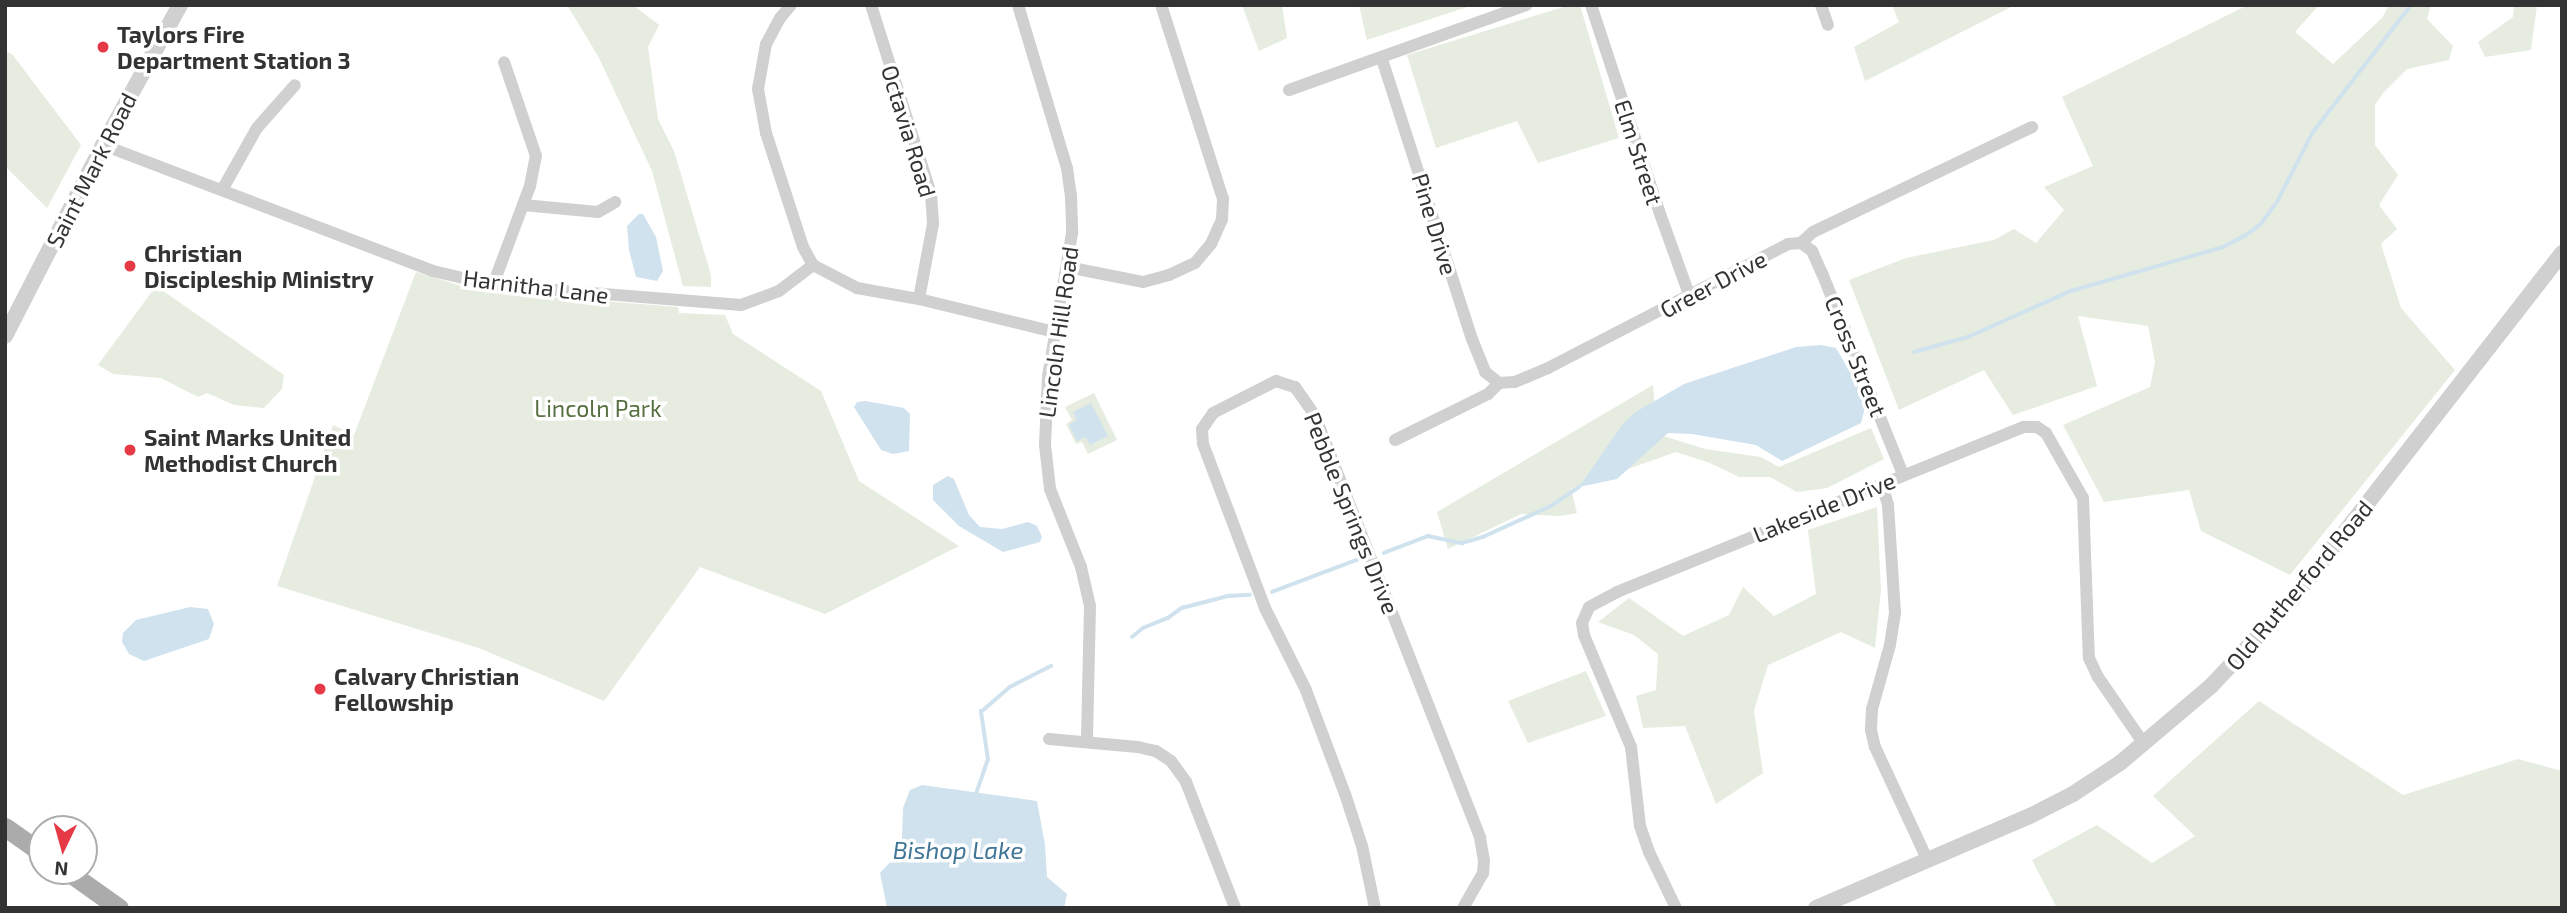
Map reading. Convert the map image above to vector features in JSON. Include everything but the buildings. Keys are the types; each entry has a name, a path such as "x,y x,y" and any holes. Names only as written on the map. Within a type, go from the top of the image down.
{"main road":[{"path":"5,827 28,843"},
{"path":"87,885 119,908"}],"street":[{"name":"Saint Mark Road","path":"5,336 103,145 180,5"},
{"path":"791,5 780,18 766,44 758,89 766,133 803,247 814,265 857,288 919,299 1054,332"},
{"name":"Octavia Road","path":"871,5 931,194 933,224 919,299"},
{"name":"Lincoln Hill Road","path":"1018,5 1067,168 1072,233 1054,332 1044,411 1045,445 1050,489 1081,567 1090,606 1087,742"},
{"path":"1067,267 1143,282 1169,275 1195,263 1210,244 1222,219 1223,199 1161,5"},
{"path":"1289,90 1382,59 1526,5"},
{"name":"Elm Street","path":"1591,5 1658,211 1690,297"},
{"path":"1821,5 1828,25"},
{"name":"Pine Drive","path":"1382,59 1472,339 1485,372 1499,383"},
{"path":"493,285 523,205 536,156 504,62"},
{"path":"222,190 257,128 295,85"},
{"name":"Greer Drive","path":"1395,440 1488,394 1499,383 1515,382 1548,368 1690,297 1788,244 1801,243 1813,232 2032,127"},
{"name":"Harnitha Lane","path":"103,145 433,271 493,285 733,306 779,292 814,265"},
{"path":"523,205 598,212 615,202"},
{"name":"Cross Street","path":"1801,243 1812,251 1822,273 1903,475"},
{"name":"Old Rutherford Road","path":"1823,906 2050,806 2093,781 2144,744 2239,659 2292,600 2562,253"},
{"name":"Pebble Springs Drive","path":"1375,908 1363,846 1345,794 1306,690 1265,608 1203,444 1202,429 1213,413 1276,381 1295,387 1315,416 1480,838 1484,860 1483,873 1463,908"},
{"name":"Lakeside Drive","path":"1676,908 1645,842 1637,811 1632,747 1584,635 1582,623 1585,612 1593,604 1617,592 2024,427 2037,427 2046,433 2079,489 2086,510 2086,640 2089,658 2098,677 2144,744"},
{"path":"1881,484 1888,505 1895,612 1890,645 1872,709 1871,730 1875,747 1927,859"},
{"path":"1049,739 1156,751 1171,761 1186,782 1235,908"}],"green space":[{"path":"567,5 633,5 659,25 648,47 658,119 674,151 711,275 711,287 683,286 652,171 598,56"},
{"path":"1242,5 1282,5 1287,38 1259,51"},
{"path":"1359,5 1473,5 1367,40"},
{"path":"1570,5 1580,5 1619,138 1538,163 1517,121 1436,148 1407,55"},
{"path":"1892,5 2015,5 1865,81 1854,47 1899,22"},
{"path":"2248,5 2319,5 2295,32 2333,64 2382,18 2389,5 2431,5 2427,19 2453,46 2449,60 2407,69 2383,93 2375,105 2375,145 2398,175 2379,205 2397,229 2381,244 2401,308 2455,370 2290,575 2201,531 2189,490 2104,502 2063,425 2150,387 2155,362 2148,326 2078,316 2097,386 2013,415 1984,370 1899,410 1849,280 1906,258 1994,240 2014,229 2036,243 2064,210 2044,187 2093,166 2062,97"},
{"path":"2514,5 2537,5 2531,50 2485,57 2478,42 2513,17"},
{"path":"5,52 12,54 81,145 47,208 5,166"},
{"name":"Lincoln Park","path":"416,272 478,291 678,307 679,313 725,315 733,334 821,391 859,481 959,546 825,614 700,567 604,701 479,648 277,586 333,425 354,435"},
{"path":"156,286 284,375 282,389 264,408 234,405 207,393 198,397 161,378 113,374 98,365"},
{"path":"1653,385 1657,434 1705,449 1761,457 1779,467 1871,428 1884,459 1827,488 1797,492 1770,477 1739,477 1710,463 1676,452 1571,489 1577,513 1560,516 1521,514 1448,549 1437,512"},
{"path":"1094,393 1117,440 1088,454 1082,442 1076,444 1066,424 1072,420 1065,407"},
{"path":"1877,507 1881,590 1875,648 1841,632 1768,665 1754,711 1763,773 1716,804 1685,726 1643,728 1636,696 1656,690 1658,654 1634,635 1598,622 1629,598 1683,636 1729,615 1743,587 1774,616 1816,594 1808,530"},
{"path":"1586,671 1606,716 1528,743 1508,701"},
{"path":"2259,701 2403,795 2518,759 2562,771 2562,908 2057,908 2032,860 2097,825 2152,863 2195,836 2153,796"}],"water":[{"path":"639,214 643,214 656,237 663,271 657,281 636,277 629,250 627,226"},
{"path":"1821,345 1836,348 1856,382 1865,407 1861,423 1782,461 1756,445 1692,434 1668,433 1617,479 1579,487 1622,425 1634,413 1684,384 1796,347"},
{"path":"866,401 904,408 910,414 909,451 893,454 881,450 854,407 857,402"},
{"path":"1091,403 1108,436 1090,445 1086,437 1077,441 1069,425 1077,420 1073,412"},
{"path":"948,476 954,479 969,515 980,527 1002,529 1028,522 1037,526 1042,537 1040,542 1003,552 959,526 933,500 933,485"},
{"path":"190,607 208,609 214,624 209,639 144,661 129,654 122,642 123,633 136,620"},
{"name":"Bishop Lake","path":"922,785 1037,801 1045,845 1047,877 1067,894 1064,908 887,908 880,873 893,859 902,838 903,808 910,790"}],"waterway":[{"path":"1914,352 1968,337 2071,291 2223,247 2245,236 2261,224 2277,202 2313,132 2411,5"},
{"path":"1384,553 1428,536 1462,543 1483,537 1551,506 1579,487"},
{"path":"1272,592 1359,559"},
{"path":"1132,637 1143,628 1168,618 1182,608 1228,596 1250,595"},
{"path":"976,794 988,760 981,712 1010,687 1051,666"}],"place":[{"name":"Taylors Fire Department Station 3","path":"103,47"},
{"name":"Christian Discipleship Ministry","path":"130,266"},
{"name":"Saint Marks United Methodist Church","path":"130,450"},
{"name":"Calvary Christian Fellowship","path":"320,689"}]}
